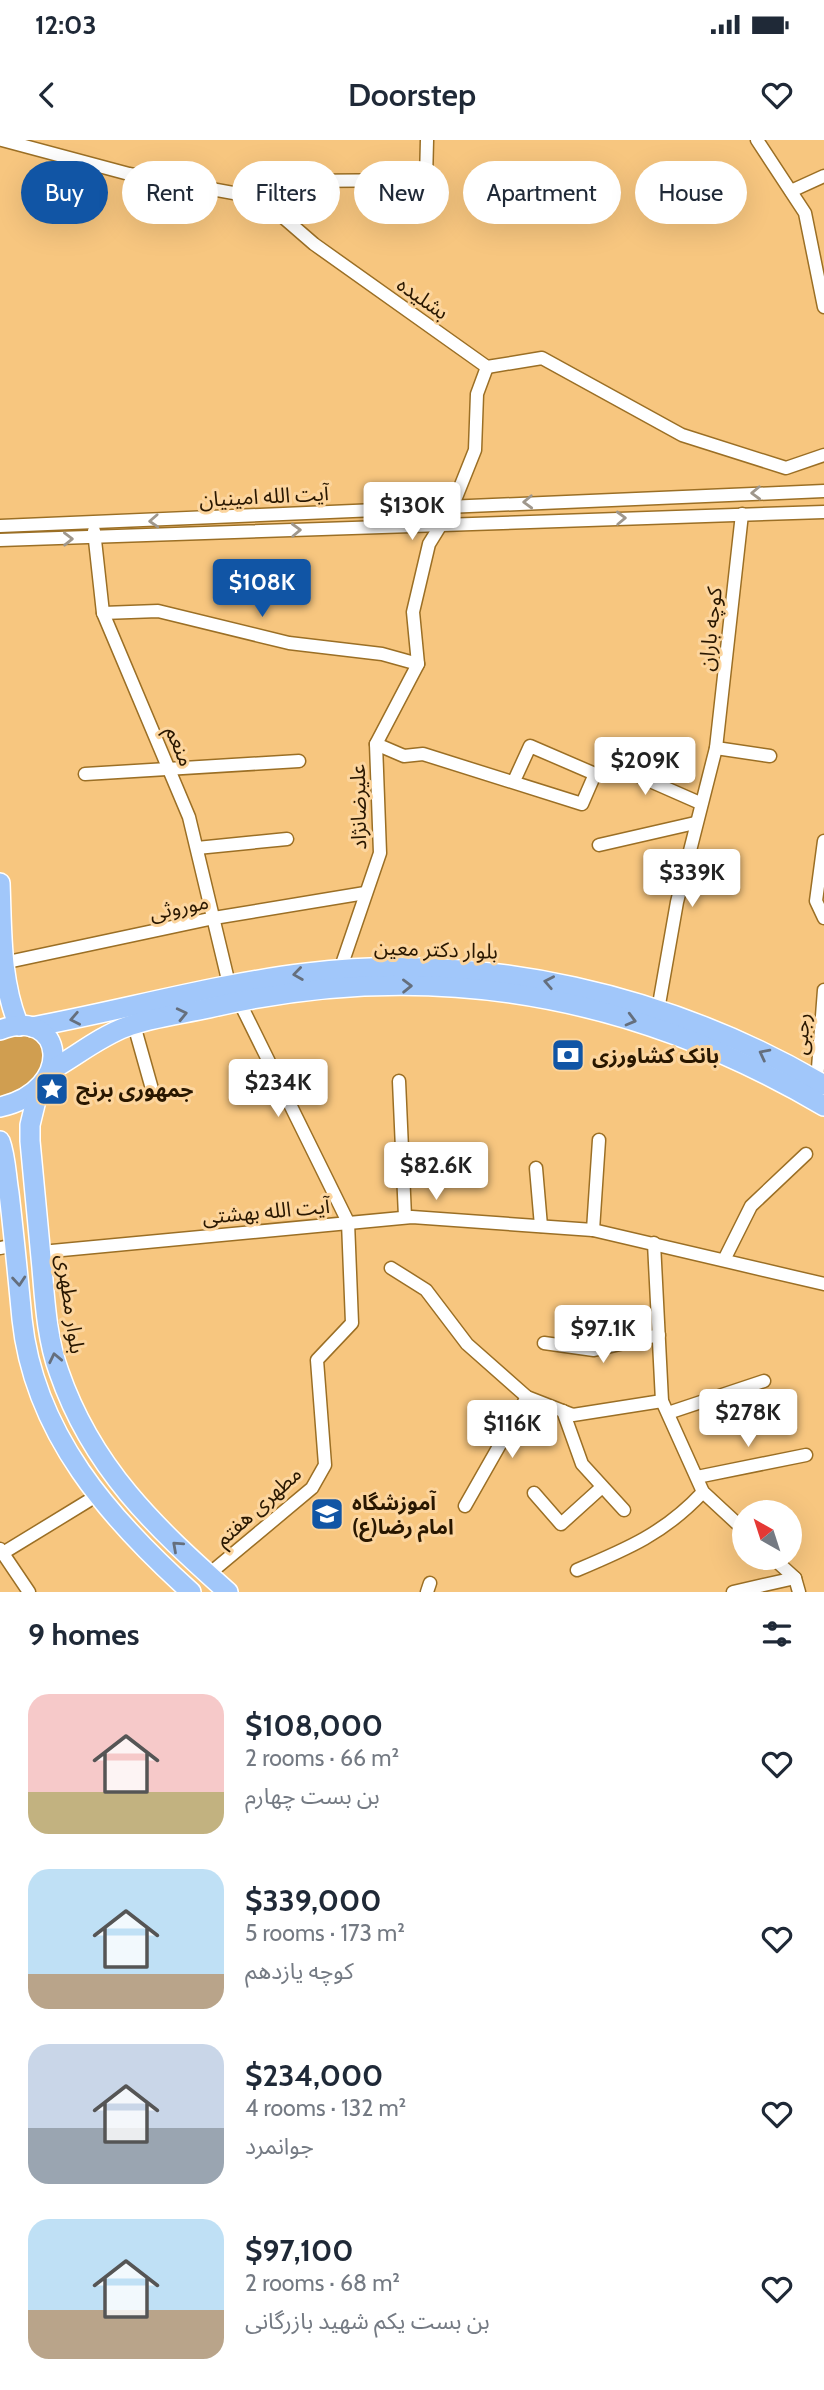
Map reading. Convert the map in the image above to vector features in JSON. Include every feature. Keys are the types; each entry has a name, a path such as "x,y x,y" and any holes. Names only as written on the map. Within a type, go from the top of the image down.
{"main road":[{"path":"0,883 3,963 10,1006 17,1027 43,1033 55,1056 53,1069 39,1088 0,1107"},
{"name":"بلوار دکتر معین","path":"17,1027 234,993 340,970 390,967 490,971 588,990 658,1010 733,1038 820,1083"},
{"name":"بلوار دکتر معین","path":"53,1069 134,1025 234,993 395,986 488,988 584,1007 646,1024 726,1054 824,1106"},
{"name":"بلوار مطهری","path":"39,1088 30,1125 30,1141 47,1320 55,1358 77,1418 112,1474 154,1525 228,1592"},
{"path":"30,1141 20,1135 1,1144 8,1247 34,1378 55,1429 92,1488 127,1531 184,1590"}],"street":[{"path":"2,140 129,174 232,193"},
{"path":"340,181 426,180 427,140"},
{"path":"757,140 805,213 824,307"},
{"path":"791,191 824,176"},
{"name":"بشلیده","path":"291,224 314,244 487,367"},
{"path":"103,612 158,611 289,643 382,654 418,664 413,612 429,544 453,505 475,450 477,394 487,367 542,358 682,435 786,468 824,455"},
{"name":"آیت الله امینیان","path":"0,526 824,491"},
{"name":"آیت الله امینیان","path":"0,540 95,539 441,524 824,512"},
{"name":"کوچه باران","path":"658,1010 677,902 716,748 742,514"},
{"name":"منعم","path":"92,524 103,612 189,817 234,993 348,1222"},
{"name":"علیرضانژاد","path":"340,970 380,853 376,744 418,664"},
{"path":"376,744 404,756 423,754 582,804 595,774"},
{"path":"514,781 530,746 595,774 634,774 700,803"},
{"path":"716,748 770,756"},
{"path":"85,774 299,761"},
{"path":"599,845 695,823"},
{"path":"197,848 287,839"},
{"path":"824,841 816,901 824,918"},
{"name":"موروثی","path":"3,963 214,918 365,893"},
{"name":"رجبی","path":"820,1083 824,990"},
{"path":"134,1025 152,1089"},
{"path":"399,1081 405,1217"},
{"path":"593,1230 599,1140"},
{"path":"724,1259 751,1206 806,1154"},
{"path":"536,1168 541,1226"},
{"name":"آیت الله بهشتی","path":"41,1252 405,1217 593,1230 654,1242 824,1284"},
{"name":"مطهری هفتم","path":"209,1574 312,1488 325,1465 317,1360 352,1323 348,1222"},
{"path":"654,1242 665,1407 703,1492 732,1519"},
{"path":"391,1268 426,1290 467,1344 527,1397 573,1415 665,1407 764,1381"},
{"path":"544,1343 594,1350 659,1335"},
{"path":"465,1506 527,1397"},
{"path":"563,1411 582,1464 624,1510"},
{"path":"697,1477 806,1455"},
{"path":"534,1493 561,1524 603,1487"},
{"path":"576,1570 657,1534 684,1513 703,1492"},
{"path":"29,1592 3,1558 89,1502"},
{"path":"786,1570 794,1578 799,1592"},
{"path":"733,1592 794,1578"}],"shaded area":[{"path":"30,1034 43,1041 48,1054 29,1087 0,1100 0,1036"}],"place":[{"name":"بانک کشاورزی","path":"568,1055"},
{"name":"جمهوری برنج","path":"52,1089"},
{"name":"آموزشگاه امام رضا(ع)","path":"327,1514"}]}
